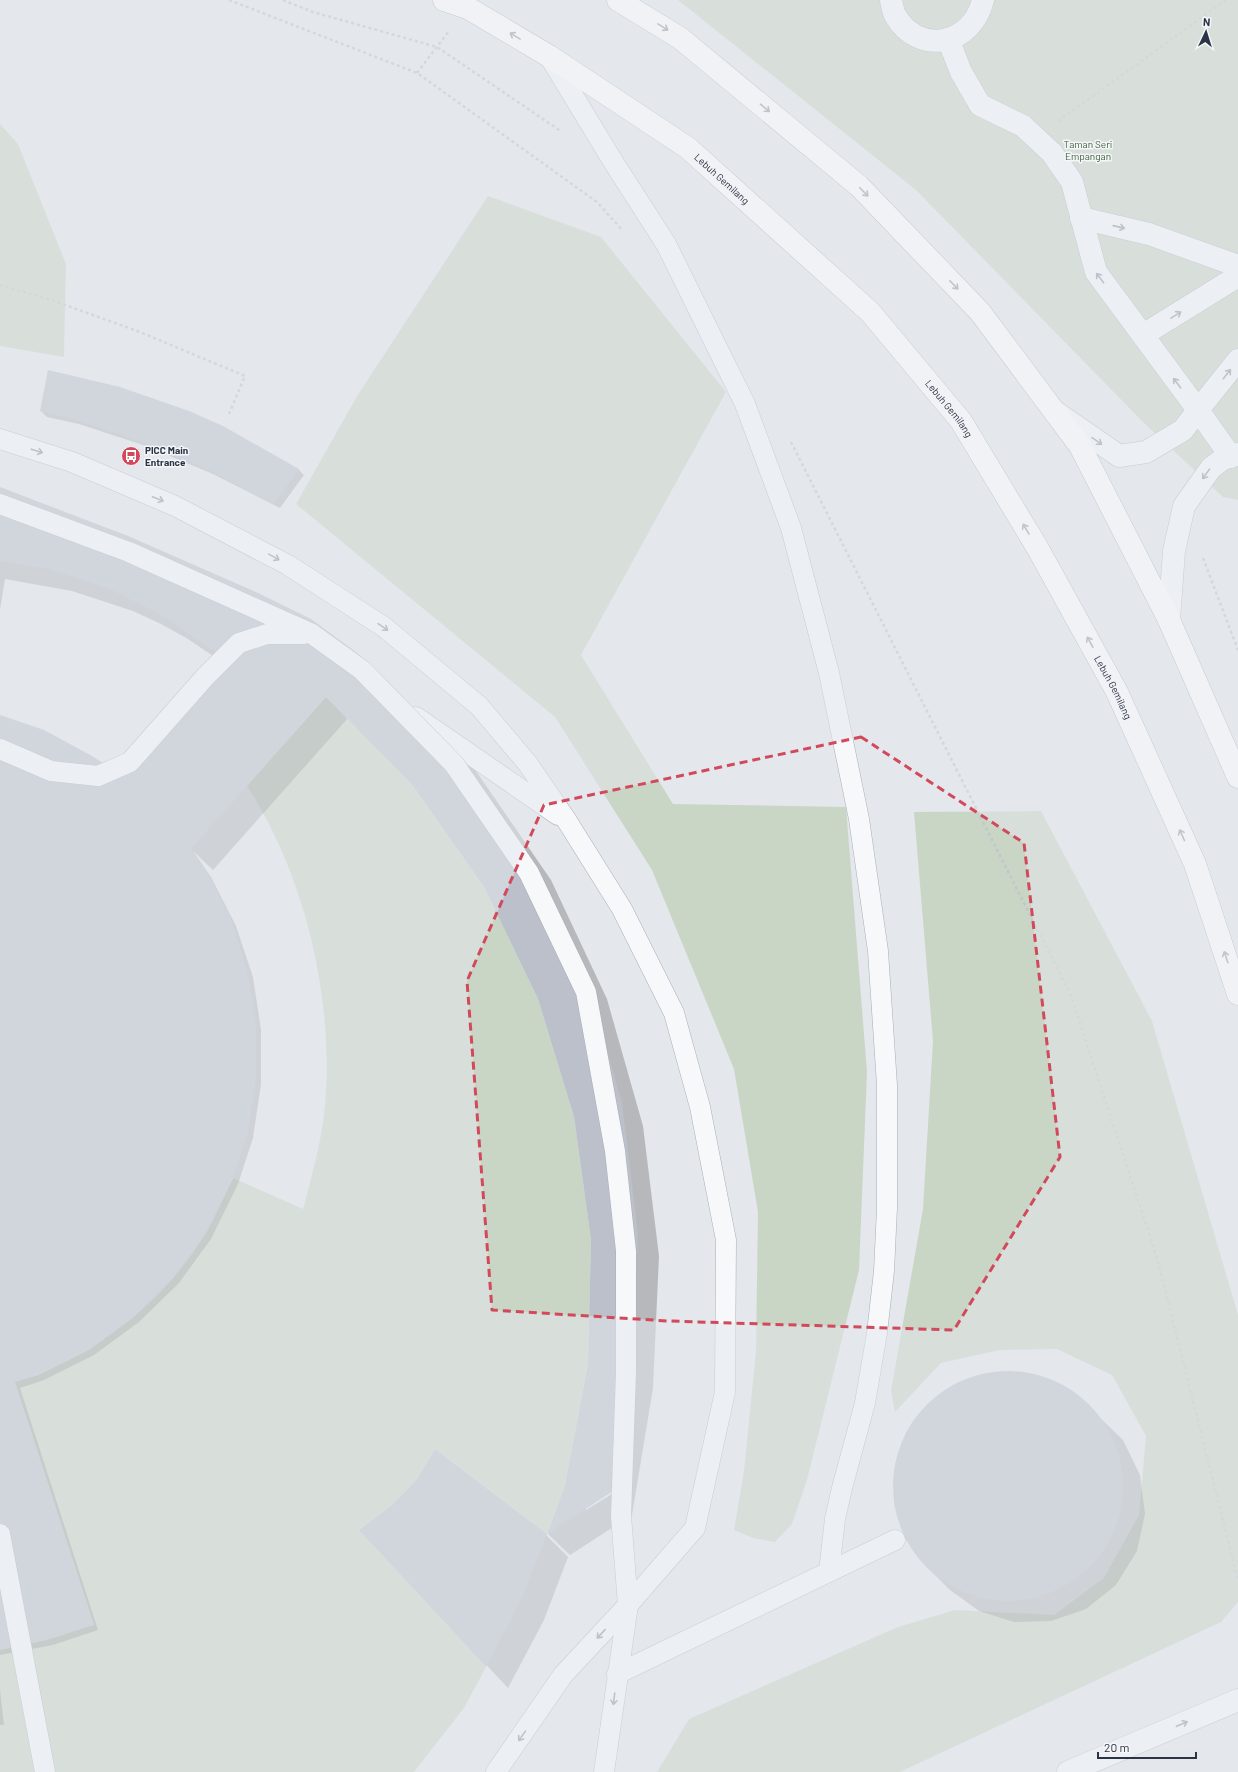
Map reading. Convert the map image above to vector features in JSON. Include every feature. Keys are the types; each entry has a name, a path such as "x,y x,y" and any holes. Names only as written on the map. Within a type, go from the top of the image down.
{"main road":[{"name":"Lebuh Gemilang","path":"444,0 468,8 549,56 688,148 870,312 961,421 1037,547 1117,692 1195,864 1238,994"},
{"path":"618,0 635,7 680,38 859,186 980,312 1080,446 1169,620 1238,777"}],"street":[{"path":"891,0 894,14 904,27 917,36 932,40 948,39 963,33 973,23 980,11 983,0"},
{"path":"948,39 961,72 980,105 1023,126 1052,153 1072,182 1096,272 1198,410 1235,456 1223,459 1211,468 1184,506 1174,551 1169,620"},
{"path":"1081,218 1149,234 1238,266"},
{"path":"1143,335 1238,276"},
{"path":"1053,410 1119,456 1146,452 1183,430 1238,360"},
{"path":"1068,1772 1238,1700"}],"lane":[{"path":"549,56 614,163 666,244 745,404 791,528 829,673 859,819 878,959 887,1085 887,1216 884,1271 877,1333 865,1403 835,1519 829,1572"},
{"path":"0,439 72,462 175,506 288,565 384,628 479,706 528,764 567,822 622,909 674,1013 700,1107 726,1240 725,1392 695,1528 628,1605 563,1675 496,1772"},
{"path":"0,498 103,535 250,597 442,736 567,822"},
{"path":"0,504 129,552 312,634 362,670 454,764 529,873 586,992 614,1150 626,1251 626,1372 621,1516 628,1605 604,1772"},
{"path":"0,749 51,771 98,776 130,762 205,677 239,643 267,634 312,634"},
{"path":"0,1534 45,1772"},
{"path":"617,1674 894,1540"}],"path":[{"path":"283,0 313,12 436,47 567,136"},
{"path":"1035,137 1226,0"},
{"path":"417,73 468,8"},
{"path":"0,285 51,300 140,332 245,376 229,414"},
{"path":"1203,556 1238,650"}],"highlighted area":[{"path":"861,737 1024,843 1060,1157 954,1330 668,1321 492,1310 467,981 544,805"}],"green space":[{"name":"Taman Seri Empangan","path":"678,0 1238,0 1238,500 1223,497 1144,423 916,190"},
{"path":"0,124 18,144 66,264 64,357 0,346"},
{"path":"488,196 601,237 726,392 581,655 673,804 846,807 867,1072 859,1270 807,1480 792,1524 775,1542 753,1538 734,1530 744,1471 756,1351 758,1212 734,1069 652,870 555,717 296,504 359,393"},
{"path":"326,697 413,786 484,887 538,999 574,1117 591,1240 588,1364 565,1485 547,1534 435,1449 417,1479 392,1505 359,1530 486,1667 464,1708 414,1772 0,1772 0,1650 94,1625 15,1382 43,1372 71,1359 124,1325 148,1304 170,1282 206,1233 233,1178 303,1209 319,1144 325,1105 327,1064 325,1023 320,981 300,898 285,858 267,821 247,786"},
{"path":"1041,811 1152,1021 1238,1315 1238,1602 1221,1622 900,1772 657,1772 689,1719 898,1627 955,1610 1054,1615 1104,1578 1139,1515 1146,1436 1112,1375 1057,1349 1000,1350 941,1363 895,1412 891,1391 923,1209 933,1041 914,812"}],"building":[{"path":"48,370 120,387 189,411 223,426 299,469 274,504 206,469 139,441 73,419 40,411"},
{"path":"0,487 128,536 256,592 311,619 357,653 454,748 586,976 622,1103 638,1234 632,1366 610,1493 547,1534 565,1485 588,1364 591,1240 574,1117 538,999 484,887 413,786 326,697 191,849 206,870 231,919 247,970 256,1024 256,1078 248,1132 233,1179 206,1233 173,1278 134,1317 89,1350 39,1375 15,1382 94,1625 47,1640 0,1650 0,715 44,730 92,756 112,769 215,652 165,617 110,589 49,569 0,561"},
{"path":"1008,1371 1030,1373 1052,1380 1081,1397 1097,1413 1109,1432 1118,1453 1121,1464 1123,1486 1121,1508 1114,1530 1097,1559 1081,1575 1062,1587 1041,1596 1030,1599 1008,1601 986,1599 964,1592 935,1575 919,1559 907,1540 898,1519 895,1508 893,1486 895,1464 902,1442 919,1413 935,1397 954,1385 975,1376 986,1373"},
{"path":"435,1449 547,1534 522,1598 486,1667 359,1530 392,1505 417,1479"}],"place":[{"name":"PICC Main Entrance","path":"131,456"}]}
